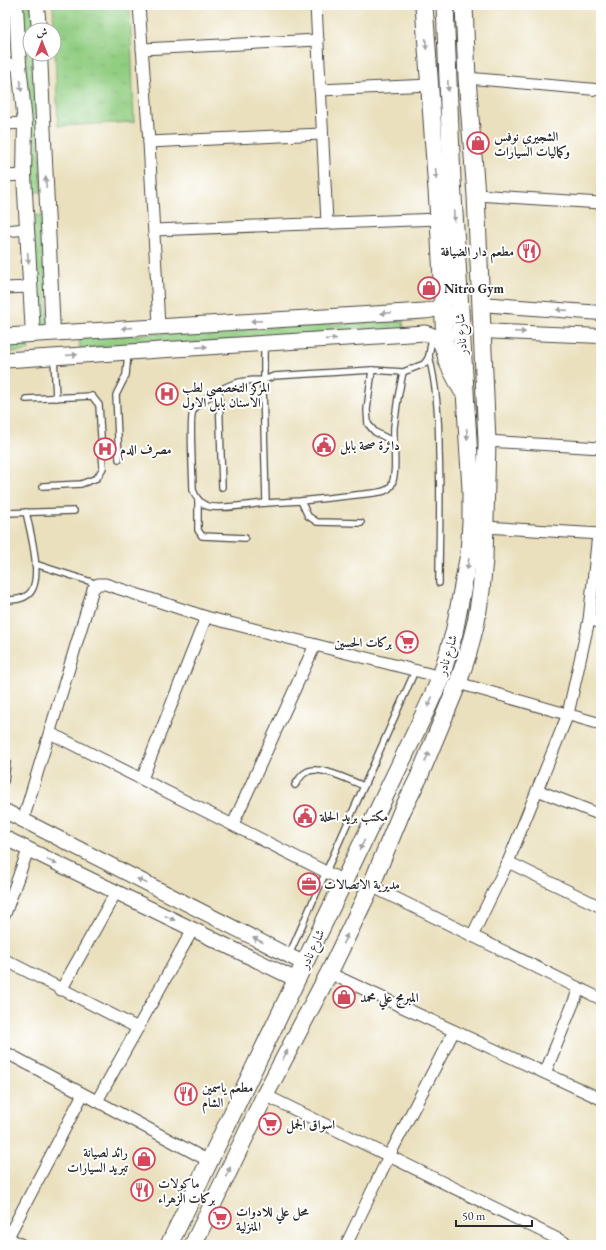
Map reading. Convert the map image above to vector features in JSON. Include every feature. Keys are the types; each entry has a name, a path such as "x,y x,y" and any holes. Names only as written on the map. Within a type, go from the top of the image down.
{"main road":[{"path":"424,5 447,361"},
{"name":"شارع نادر","path":"169,1245 400,767 441,677 454,632 469,554 471,489 457,284 445,5"},
{"name":"شارع نادر","path":"193,1245 265,1095 329,973 371,886 458,683 476,622 481,591 487,441 476,194 467,78 464,5"},
{"path":"5,336 432,310 441,305 443,295"},
{"path":"406,312 410,312 416,316 418,323 414,332 407,334"},
{"path":"5,360 425,333 432,334 442,344 447,361 462,391 465,408"},
{"path":"400,767 405,775 409,777 419,777"},
{"path":"382,802 392,802 402,811"}],"street":[{"path":"16,5 19,64 25,123 24,174 33,335"},
{"path":"37,5 38,22"},
{"path":"139,5 149,142 159,326"},
{"path":"316,5 327,222"},
{"path":"142,49 318,40"},
{"path":"40,62 53,333"},
{"path":"5,65 19,64"},
{"path":"467,78 601,90"},
{"path":"320,90 430,85"},
{"path":"5,124 25,123"},
{"path":"149,142 322,134"},
{"path":"5,176 24,174"},
{"path":"476,194 601,203"},
{"path":"26,202 47,202"},
{"path":"154,230 327,222 439,219"},
{"path":"5,231 27,229"},
{"path":"5,288 30,287"},
{"path":"480,304 601,313"},
{"path":"481,331 601,336"},
{"path":"487,441 601,448"},
{"path":"472,936 508,862 568,714 589,620 600,534 484,527"},
{"path":"305,964 11,816 50,733 93,589 98,584 106,584 206,616 441,677"},
{"path":"142,779 206,616"},
{"path":"589,620 601,622"},
{"path":"233,824 315,645"},
{"path":"458,683 601,724"},
{"path":"50,733 344,881"},
{"path":"537,790 601,815"},
{"path":"5,838 297,980"},
{"path":"5,914 28,850"},
{"path":"508,862 601,907"},
{"path":"371,886 601,999"},
{"path":"61,990 116,892"},
{"path":"98,1101 193,929"},
{"path":"274,969 278,968 283,963 287,955"},
{"path":"5,960 61,990 138,1028"},
{"path":"329,973 601,1099"},
{"path":"545,1073 579,989"},
{"path":"346,1245 389,1156 454,1032"},
{"path":"5,1052 209,1161"},
{"path":"22,1245 7,1237 84,1094"},
{"path":"265,1095 570,1245"}],"lane":[{"path":"432,334 429,356 435,384 439,432 439,583"},
{"path":"264,343 263,388 266,503"},
{"path":"119,459 116,395 126,375 128,352"},
{"path":"54,356 56,398"},
{"path":"403,372 398,395 394,428 394,475 389,488 385,491 301,501 218,507 206,506 198,500 193,490 191,423 192,411 199,404 238,382 264,380 274,376 372,370 403,372 424,364 429,356"},
{"path":"372,370 367,410 368,424 375,432 394,442"},
{"path":"219,392 222,487"},
{"path":"26,399 92,396 99,405 103,468 98,478 81,484 43,486"},
{"path":"198,500 198,530 202,536 245,538"},
{"path":"301,501 308,516 317,522 361,523"},
{"path":"5,513 74,511"},
{"path":"5,600 17,600 29,594 35,582 35,564 26,512"},
{"path":"35,564 98,584"},
{"path":"287,955 326,872 415,671"},
{"path":"5,753 7,762 5,781"},
{"path":"295,785 304,773 312,769 324,771 364,786"}],"green space":[{"path":"23,5 33,5 34,22 24,22"},
{"path":"53,5 130,5 134,122 58,126 55,62 62,62 62,22 54,22"},
{"path":"26,62 35,62 42,192 33,192"},
{"path":"43,215 48,325 38,326 32,216"},
{"path":"403,320 404,331 80,349 79,338"},
{"path":"28,341 29,351 5,353 5,343"}],"place":[{"name":"الشجيري نوفس وكماليات السيارات","path":"478,143"},
{"name":"مطعم دار الضيافة","path":"529,251"},
{"name":"Nitro Gym","path":"429,288"},
{"name":"المركز التخصصي لطب الاسنان بابل الاول","path":"167,394"},
{"name":"دائرة صحة بابل","path":"324,445"},
{"name":"مصرف الدم","path":"105,449"},
{"name":"بركات الحسين","path":"407,642"},
{"name":"مكتب بريد الحلة","path":"305,816"},
{"name":"مديرية الاتصالات","path":"309,884"},
{"name":"المبرمج علي محمد","path":"344,997"},
{"name":"مطعم ياسمين الشام","path":"186,1094"},
{"name":"اسواق الجمل","path":"270,1124"},
{"name":"رائد لصيانة تبريد السيارات","path":"144,1159"},
{"name":"ماكولات بركات الزهراء","path":"142,1190"},
{"name":"محل علي للادوات المنزلية","path":"220,1218"}]}
